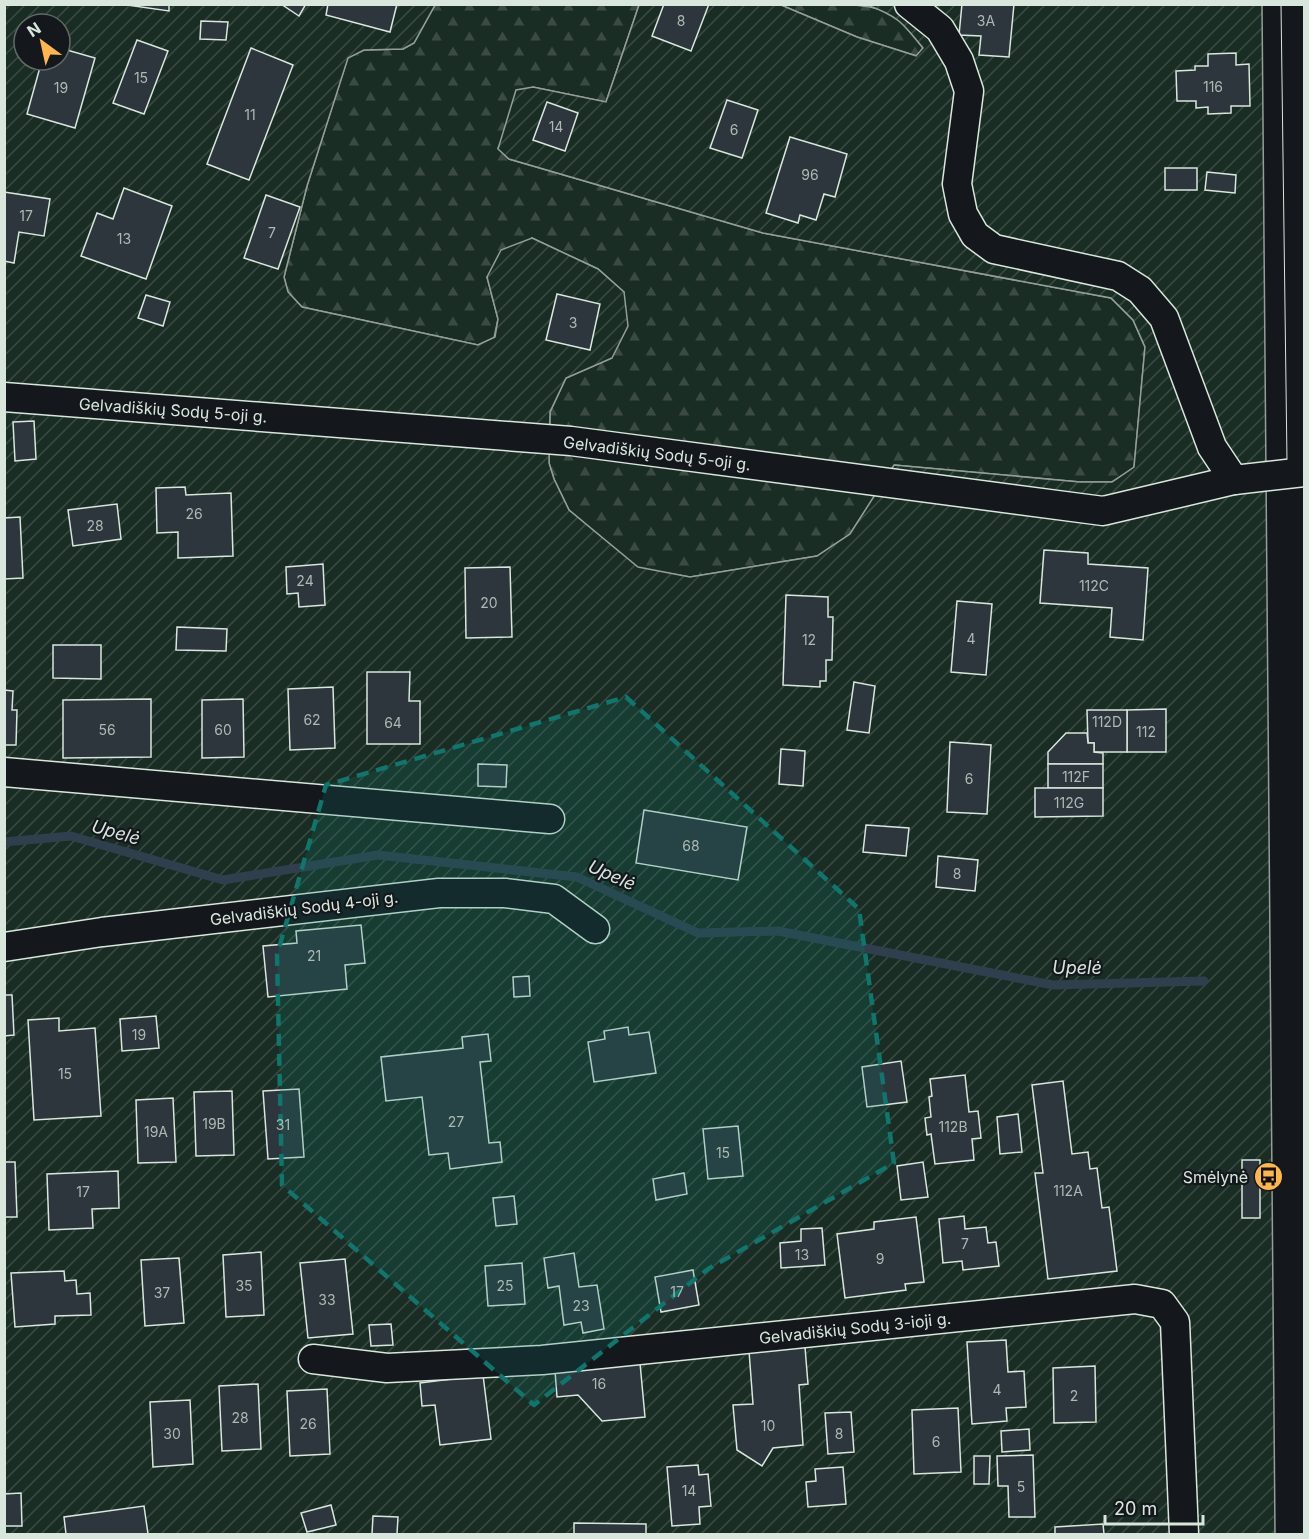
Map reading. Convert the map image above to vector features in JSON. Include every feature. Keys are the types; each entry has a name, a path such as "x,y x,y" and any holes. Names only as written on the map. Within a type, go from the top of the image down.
{"main road":[{"path":"1298,4 1305,460"}],"street":[{"path":"909,4 940,28 959,61 969,91 957,184 963,214 975,235 994,249 1118,276 1140,290 1164,318 1212,447 1234,480"},
{"name":"Gelvadiškių Sodų 5-oji g.","path":"4,397 571,441 1103,511 1234,480 1305,472"},
{"path":"4,772 550,819"},
{"name":"Gelvadiškių Sodų 4-oji g.","path":"4,948 102,932 439,892 505,893 554,898 595,929"},
{"name":"Gelvadiškių Sodų 3-ioji g.","path":"313,1359 387,1368 542,1360 1135,1299 1162,1304 1175,1322 1184,1534"}],"highlighted area":[{"path":"626,697 859,909 894,1163 708,1269 534,1405 282,1185 277,955 326,785"}],"green space":[{"path":"838,4 880,10 900,21 923,48 917,56 857,37 781,5"},
{"path":"5,5 435,5 414,43 403,49 364,50 348,58 307,186 284,277 288,292 302,307 478,345 495,337 498,319 487,277 501,250 532,238 598,269 624,292 628,326 612,358 566,378 550,412 549,463 569,510 638,567 690,577 817,556 850,534 894,465 1080,482 1112,482 1134,467 1145,347 1133,320 1111,298 763,233 509,159 498,149 516,90 533,87 606,102 639,5 781,5 857,37 916,56 923,48 905,26 886,13 867,5 1262,5 1275,1534 5,1534"},
{"path":"435,5 639,5 606,102 533,87 498,148 509,159 763,233 1111,298 1133,320 1145,347 1134,468 1112,482 1080,482 895,465 850,534 817,556 690,577 638,568 569,510 549,463 550,412 566,378 612,358 624,292 598,269 532,238 487,277 498,319 494,338 478,345 302,307 288,292 284,277 307,186 348,57 364,50 403,49 414,43"}],"building":[{"path":"120,4 169,4 169,11"},
{"path":"281,4 306,4 299,16"},
{"path":"328,4 397,4 390,32 326,15"},
{"path":"664,4 709,4 691,51 652,36"},
{"path":"962,4 1014,4 1009,57 979,55 981,36 959,35"},
{"path":"201,21 228,22 226,40 200,39"},
{"path":"137,40 168,51 144,114 113,103"},
{"path":"251,48 293,65 249,180 207,164"},
{"path":"72,51 95,58 75,128 27,114 39,72 72,72"},
{"path":"1236,53 1236,65 1249,64 1250,106 1231,106 1231,113 1208,114 1208,107 1196,108 1196,101 1177,101 1176,71 1195,70 1195,66 1208,66 1208,54"},
{"path":"727,100 758,110 742,158 710,148"},
{"path":"547,102 578,113 565,151 533,140"},
{"path":"790,137 847,154 835,197 824,194 816,220 800,215 798,223 766,213"},
{"path":"1165,168 1197,168 1197,190 1165,190"},
{"path":"1207,172 1236,175 1235,193 1205,190"},
{"path":"124,188 172,206 146,279 81,256 97,213 113,219"},
{"path":"4,192 50,199 44,236 19,232 14,263 4,261"},
{"path":"266,195 300,207 278,269 244,258"},
{"path":"557,294 600,304 590,350 546,340"},
{"path":"146,295 170,302 163,326 138,318"},
{"path":"34,421 36,459 15,461 13,422"},
{"path":"185,487 186,495 231,493 233,556 178,558 178,532 157,533 156,488"},
{"path":"117,504 121,539 73,546 68,510"},
{"path":"20,517 23,578 4,579 4,518"},
{"path":"1044,550 1088,553 1088,564 1148,568 1143,640 1110,637 1112,608 1040,603"},
{"path":"323,564 325,605 299,607 298,593 287,594 286,567"},
{"path":"510,567 512,637 466,638 465,568"},
{"path":"786,595 828,597 828,617 833,617 832,660 826,660 826,681 820,681 820,687 783,685"},
{"path":"957,601 992,604 986,675 951,672"},
{"path":"177,627 227,629 226,651 176,650"},
{"path":"53,645 101,645 101,679 53,678"},
{"path":"367,672 410,672 409,701 420,701 420,744 367,744"},
{"path":"854,682 875,686 869,733 847,730"},
{"path":"333,687 335,748 290,750 288,689"},
{"path":"4,690 13,691 12,710 17,710 16,745 4,745"},
{"path":"151,699 151,757 63,758 63,700"},
{"path":"243,699 244,757 202,758 202,700"},
{"path":"1166,709 1166,752 1127,752 1127,710"},
{"path":"1087,710 1127,710 1127,752 1094,752 1094,743 1088,743"},
{"path":"1066,733 1087,733 1088,743 1094,743 1094,752 1103,753 1103,764 1048,764 1048,752"},
{"path":"950,742 991,745 987,814 947,812"},
{"path":"781,749 805,751 803,786 779,784"},
{"path":"478,764 507,765 506,787 478,786"},
{"path":"1048,764 1103,764 1103,788 1048,788"},
{"path":"1035,788 1103,788 1103,816 1035,817"},
{"path":"644,810 747,827 738,880 636,863"},
{"path":"866,825 909,828 906,856 863,852"},
{"path":"938,856 978,860 975,891 936,887"},
{"path":"361,925 365,963 345,965 347,989 268,997 263,946 297,943 296,931"},
{"path":"529,976 530,996 514,997 513,977"},
{"path":"4,995 12,995 14,1035 4,1036"},
{"path":"156,1016 159,1048 122,1051 120,1019"},
{"path":"59,1018 59,1031 95,1028 101,1116 34,1120 28,1020"},
{"path":"628,1027 629,1035 649,1032 656,1073 594,1082 588,1042 605,1039 604,1031"},
{"path":"488,1034 491,1061 480,1062 489,1143 500,1142 502,1162 450,1169 448,1153 429,1155 422,1097 386,1101 381,1057 463,1048 462,1037"},
{"path":"901,1061 907,1102 867,1107 862,1067"},
{"path":"965,1075 969,1112 978,1111 981,1138 972,1139 974,1160 935,1164 931,1134 927,1135 925,1118 931,1117 930,1079"},
{"path":"1063,1081 1072,1154 1088,1152 1090,1169 1097,1168 1102,1208 1109,1207 1117,1271 1048,1279 1035,1173 1043,1173 1032,1085"},
{"path":"299,1089 304,1157 268,1159 263,1091"},
{"path":"232,1091 234,1155 196,1156 194,1092"},
{"path":"173,1098 176,1162 138,1163 136,1100"},
{"path":"1018,1114 1022,1152 1000,1154 997,1117"},
{"path":"738,1126 743,1176 708,1179 703,1129"},
{"path":"1242,1160 1260,1160 1260,1218 1242,1218"},
{"path":"4,1162 15,1162 17,1217 4,1217"},
{"path":"923,1162 928,1197 901,1200 897,1166"},
{"path":"118,1171 119,1208 92,1209 93,1228 49,1230 47,1174"},
{"path":"684,1173 687,1194 656,1200 653,1179"},
{"path":"514,1196 517,1224 496,1226 493,1198"},
{"path":"964,1216 965,1229 986,1227 988,1243 996,1242 999,1266 963,1270 962,1261 943,1263 939,1219"},
{"path":"916,1217 924,1282 905,1284 906,1290 845,1298 837,1234 874,1229 874,1222"},
{"path":"822,1228 825,1265 781,1268 780,1243 801,1241 801,1229"},
{"path":"261,1252 264,1315 226,1317 223,1255"},
{"path":"574,1253 579,1287 597,1285 604,1329 583,1333 581,1322 564,1325 559,1286 548,1288 544,1258"},
{"path":"179,1258 184,1323 145,1326 141,1260"},
{"path":"345,1259 353,1334 308,1338 300,1263"},
{"path":"522,1263 525,1304 488,1306 485,1266"},
{"path":"693,1270 699,1305 661,1312 655,1277"},
{"path":"64,1271 65,1281 76,1280 77,1294 90,1293 91,1315 55,1316 55,1324 15,1327 11,1273"},
{"path":"391,1324 393,1345 371,1346 369,1325"},
{"path":"1006,1340 1008,1372 1024,1371 1026,1407 1006,1408 1007,1421 972,1424 967,1342"},
{"path":"805,1347 808,1384 799,1385 803,1445 773,1448 762,1466 737,1450 733,1405 753,1404 749,1351"},
{"path":"640,1363 645,1417 602,1421 578,1395 557,1397 555,1371"},
{"path":"1095,1366 1096,1422 1054,1423 1053,1368"},
{"path":"483,1375 491,1439 440,1445 435,1405 422,1406 420,1383"},
{"path":"258,1384 261,1449 222,1451 219,1386"},
{"path":"327,1389 330,1454 290,1456 287,1391"},
{"path":"190,1400 193,1464 153,1467 150,1402"},
{"path":"958,1408 961,1472 914,1474 912,1410"},
{"path":"851,1412 854,1452 828,1454 825,1413"},
{"path":"1029,1429 1030,1450 1002,1452 1001,1431"},
{"path":"1033,1455 1035,1517 1009,1517 1008,1486 998,1486 997,1456"},
{"path":"974,1456 990,1456 989,1484 974,1484"},
{"path":"698,1465 699,1475 708,1474 711,1506 699,1507 700,1524 672,1526 667,1467"},
{"path":"843,1467 846,1504 808,1507 806,1482 816,1481 815,1469"},
{"path":"21,1493 22,1526 4,1526 4,1494"},
{"path":"331,1505 336,1525 307,1532 301,1513"},
{"path":"144,1506 148,1534 66,1534 64,1517"},
{"path":"373,1516 398,1517 397,1534 372,1534"},
{"path":"574,1523 646,1524 646,1534 574,1534"},
{"path":"1103,1524 1104,1534 1055,1534 1055,1527"}],"waterway":[{"name":"Upelė","path":"4,842 71,836 223,880 378,855 577,877 698,933 778,931 1053,985 1204,981"}],"place":[{"name":"Smėlynė","path":"1269,1177"}]}
